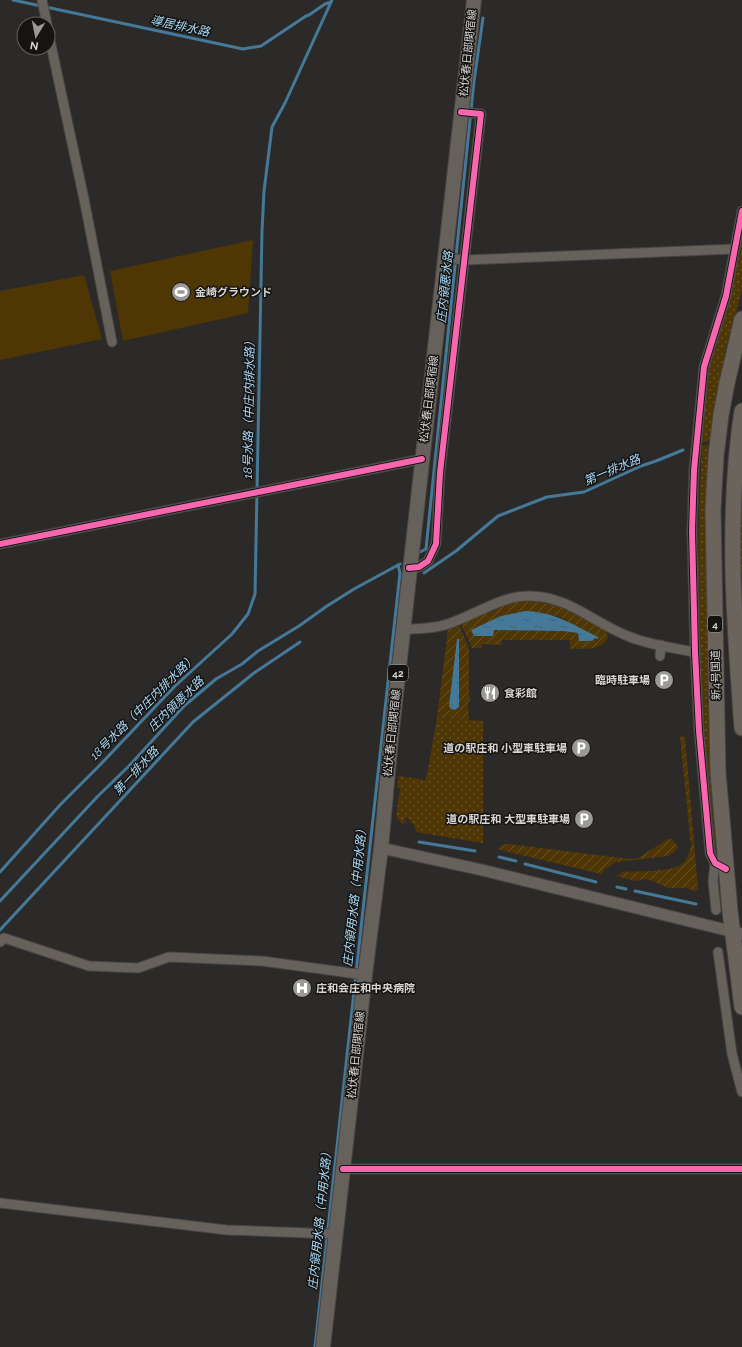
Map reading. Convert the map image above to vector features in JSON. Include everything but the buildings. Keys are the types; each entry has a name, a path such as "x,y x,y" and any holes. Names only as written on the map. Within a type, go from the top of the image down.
{"highway":[{"name":"新4号国道","path":"742,320 721,415 716,456 713,503 720,866 737,933 742,1007"},
{"name":"新4号国道","path":"742,410 736,448 732,511 734,616 742,728"}],"main road":[{"name":"松伏春日部関宿線","path":"323,1347 365,975 381,848 402,630 464,112 474,0"}],"street":[{"path":"42,0 45,16"},
{"path":"53,56 84,199 112,342"},
{"path":"410,568 419,567 428,561 436,544 440,473 463,260 481,114 464,112"},
{"path":"716,910 713,881 720,866 710,853 699,731 695,652 692,530 694,470 704,367 726,296 742,210"},
{"path":"447,258 463,260 734,249"},
{"path":"0,544 422,459"},
{"path":"402,630 452,623 511,598 527,596 551,598 566,603 604,625 630,637 695,652"},
{"path":"660,656 661,645"},
{"path":"381,848 482,870 737,933"},
{"path":"0,942 4,938 89,966 138,968 169,957 262,961 365,975"},
{"path":"718,952 732,1054 742,1092"},
{"path":"343,1169 742,1169"},
{"path":"0,1202 227,1230 336,1234"}],"shaded area":[{"path":"742,230 742,291 726,348 714,413 711,440 702,443 712,350"},
{"name":"金崎グラウンド","path":"253,240 248,313 123,341 110,271"},
{"path":"84,275 102,339 0,360 0,291"},
{"path":"711,443 718,859 714,854 702,732 698,600 699,508 702,446"},
{"path":"742,468 742,572 740,572"},
{"path":"533,601 554,605 567,610 606,631 608,637 602,645 587,649 570,649 570,640 502,640 501,645 482,644 482,648 472,648 461,624 515,602","holes":["525,611 549,614 562,618 592,641 579,641 578,633 562,631 493,630 501,616"]},
{"path":"459,625 469,649 469,720 437,718 448,630","holes":["457,639 459,639 458,709 453,710 449,706"]},
{"path":"437,718 483,721 483,843 416,832 415,827 407,817 404,820 406,822 402,824 396,816 400,788 397,788 399,776 426,780"},
{"path":"680,736 685,737 698,889 695,891 686,888 668,888 653,881 644,879 635,881 616,876 623,872 654,871 677,867 688,857 691,847"},
{"path":"668,839 671,839 678,846 670,855 616,862 605,869 601,874 497,849 502,845 508,844 631,859 638,858"}],"water":[{"path":"525,611 544,613 554,616 598,637 598,639 595,638 592,641 579,641 578,633 562,631 494,630 493,636 474,636 471,630 501,616"},
{"path":"457,639 459,639 459,707 455,710 451,709 449,706"}],"waterway":[{"name":"導居排水路","path":"13,0 243,49 261,46 325,4 331,2"},
{"name":"18号水路（中庄内排水路）","path":"0,872 60,805 174,687 232,634 248,614 255,594 262,231 264,191 272,127 285,103 332,0"},
{"name":"庄内領悪水路","path":"418,553 426,549 474,81 483,18"},
{"name":"第一排水路","path":"424,573 456,551 498,516 547,497 584,492 641,466 683,450"},
{"name":"庄内領悪水路","path":"0,901 184,706 216,679 242,664 258,651 299,626 354,589 400,564"},
{"name":"庄内領用水路（中用水路）","path":"315,1347 400,573 398,565"},
{"name":"第一排水路","path":"0,930 193,722 254,673 300,642"},
{"path":"419,842 475,851"},
{"path":"499,857 516,861"},
{"path":"525,864 596,882"},
{"path":"617,887 626,889"},
{"path":"635,891 696,904"}],"cycle path":[{"path":"409,568 419,567 428,561 436,544 440,473 481,114 461,112"},
{"path":"726,869 715,863 710,853 699,731 695,652 692,531 694,470 704,367 726,296 742,211"},
{"path":"0,544 422,459"},
{"path":"343,1169 742,1169"}],"place":[{"name":"金崎グラウンド","path":"181,292"},
{"name":"臨時駐車場","path":"664,680"},
{"name":"食彩館","path":"490,693"},
{"name":"道の駅庄和 小型車駐車場","path":"581,748"},
{"name":"道の駅庄和 大型車駐車場","path":"584,819"},
{"name":"庄和会庄和中央病院","path":"302,988"}]}
